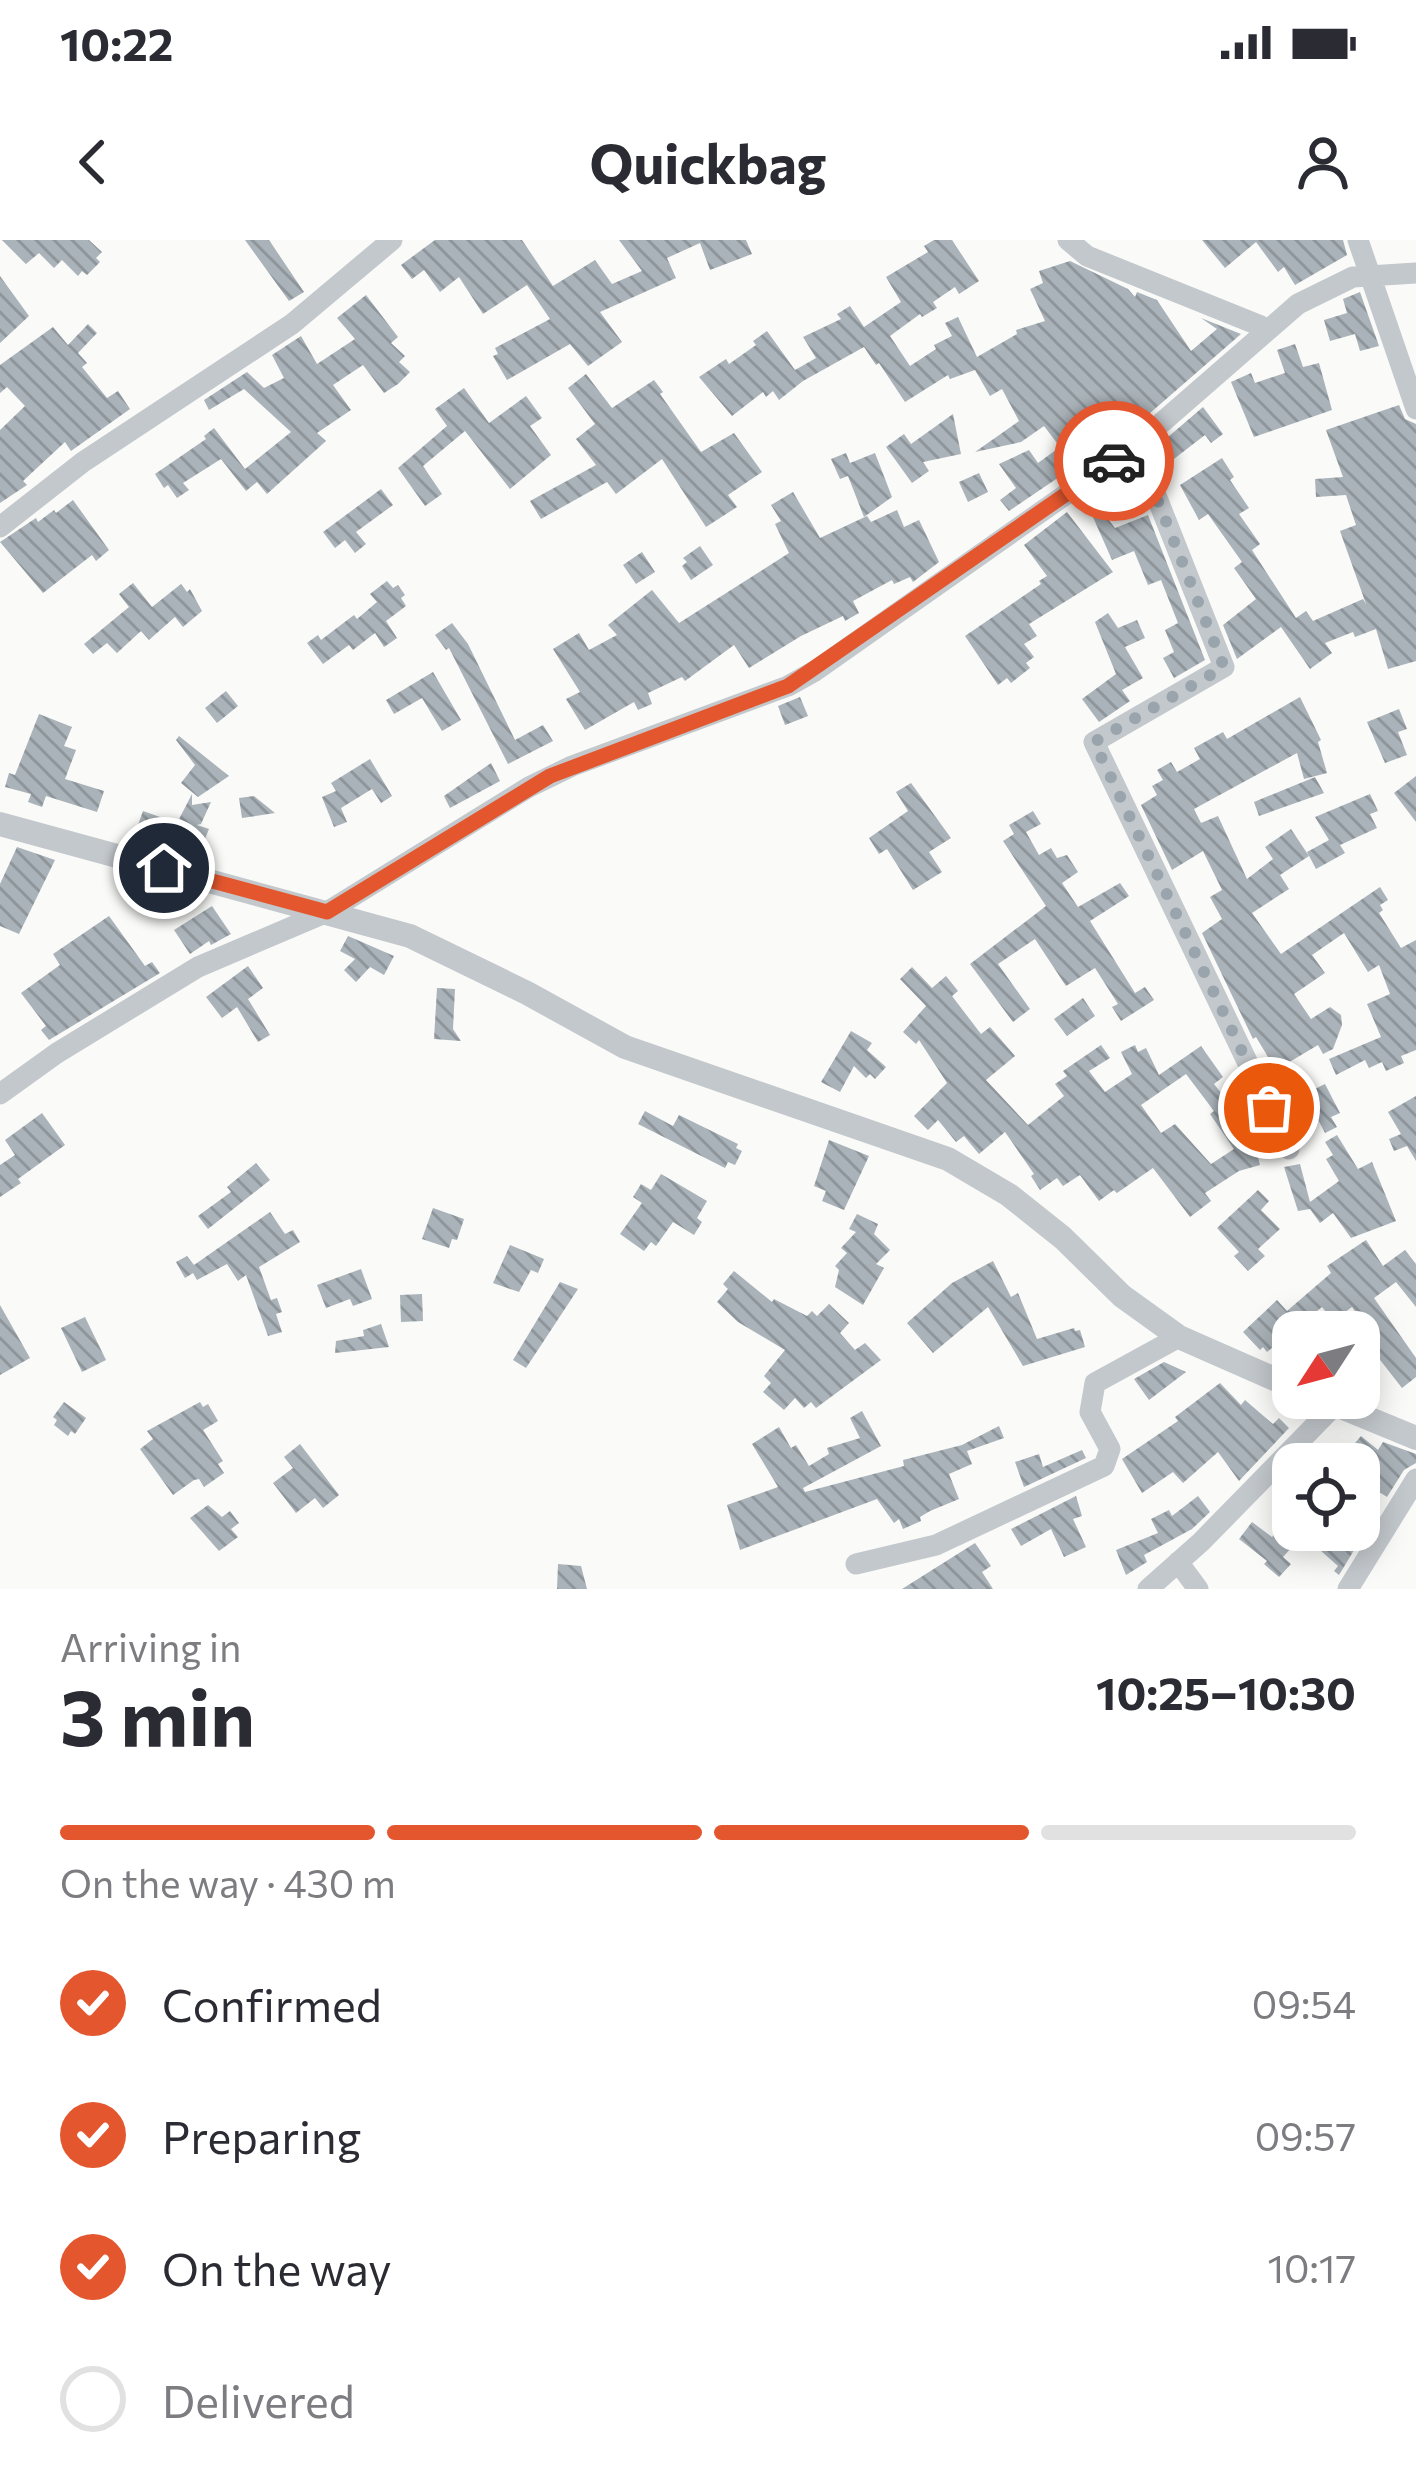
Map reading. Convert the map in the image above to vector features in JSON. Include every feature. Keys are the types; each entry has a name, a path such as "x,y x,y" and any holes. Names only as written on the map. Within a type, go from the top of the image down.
{"street":[{"path":"0,526 129,429 292,324 392,240"},
{"path":"1068,240 1087,256 1261,326"},
{"path":"1358,240 1416,409"},
{"path":"0,1094 57,1053 198,967 327,912 543,780 802,678 1136,446 1298,304 1353,278 1416,273"},
{"path":"1136,446 1224,667 1094,742 1289,1149"},
{"path":"0,824 410,936 625,1048 948,1159 1009,1195 1063,1238 1122,1296 1179,1337 1272,1378"},
{"path":"856,1564 937,1545 1104,1466 1109,1449 1090,1412 1095,1383 1179,1337"},
{"path":"1148,1589 1310,1419"},
{"path":"1370,1419 1416,1438"},
{"path":"1348,1589 1416,1479"},
{"path":"1178,1562 1198,1589"}],"building":[{"path":"2,240 89,240 102,252 96,258 100,262 87,275 82,271 78,276 62,260 54,268 39,253 26,264"},
{"path":"245,240 269,240 304,292 289,301"},
{"path":"435,240 522,240 553,286 595,260 612,284 642,271 619,240 746,240 752,254 710,270 700,243 667,258 676,278 600,312 622,342 588,366 570,344 507,380 493,356 498,354 495,348 550,319 527,285 483,314 459,277 440,292 424,270 412,279 401,265"},
{"path":"934,240 952,240 979,281 959,294 955,287 933,302 937,308 890,336 910,366 952,336 945,323 958,317 977,357 1017,334 1016,330 1045,321 1030,289 1043,283 1039,271 1070,261 1128,289 1135,297 1137,292 1157,300 1191,351 1217,329 1201,318 1241,334 1142,420 1137,413 1123,420 1059,470 1062,475 1009,511 1000,500 1016,488 999,464 1029,450 1038,463 1060,447 1044,426 1021,442 975,452 1019,421 1002,389 990,396 975,370 950,379 948,375 905,402 864,347 779,400 773,391 766,397 763,392 732,416 699,377 726,359 729,364 767,331 795,370 816,358 803,337 841,319 837,314 850,306 864,327 901,302 886,277 928,252 924,246"},
{"path":"1202,240 1343,240 1347,255 1295,285 1284,267 1278,272 1256,242 1225,268"},
{"path":"0,276 29,316 0,343"},
{"path":"1360,292 1379,346 1360,351 1355,334 1330,341 1324,320 1347,313 1343,299"},
{"path":"366,295 398,337 391,343 405,356 399,362 410,372 398,384 384,393 363,365 333,385 351,410 317,433 326,441 267,494 257,482 246,491 221,459 183,483 189,490 177,498 168,485 164,488 155,474 206,439 214,428 245,469 291,432 244,389 209,410 204,400 247,372 264,388 284,378 272,355 301,336 317,364 355,339 337,318"},
{"path":"88,324 97,333 78,353 87,363 82,367 107,398 118,391 130,409 71,451 65,442 23,481 27,485 0,503 0,430 25,406 7,387 0,393 0,365 53,327 68,345"},
{"path":"1295,344 1303,367 1319,363 1332,410 1254,437 1231,382 1251,373 1255,383 1285,373 1277,350"},
{"path":"586,374 612,408 654,380 701,452 734,433 762,472 728,495 737,507 706,527 662,459 616,494 607,482 541,519 530,501 596,465 576,439 595,424 568,388"},
{"path":"464,388 489,423 526,396 542,418 530,426 551,455 510,489 465,431 423,466 442,494 425,506 398,468 447,426 435,409"},
{"path":"1399,405 1405,419 1416,424 1416,661 1388,669 1376,629 1325,643 1332,653 1310,669 1281,627 1237,659 1223,625 1256,599 1234,568 1242,562 1208,514 1199,520 1180,485 1222,458 1249,508 1239,514 1260,544 1252,550 1296,618 1306,611 1313,621 1363,599 1366,604 1340,531 1356,525 1346,495 1316,497 1315,479 1343,477 1326,430"},
{"path":"1203,407 1223,434 1211,443 1205,435 1166,465 1154,449"},
{"path":"953,414 961,454 923,462 929,471 912,483 886,447 904,434 911,444"},
{"path":"846,453 850,463 875,453 892,497 864,517 848,476 840,479 831,459"},
{"path":"979,473 988,492 968,502 959,482"},
{"path":"381,489 393,505 356,532 366,544 355,553 345,540 335,548 323,532"},
{"path":"1096,491 1115,528 1148,515 1205,660 1174,678 1163,658 1174,652 1165,630 1178,623 1161,580 1148,585 1134,551 1112,560 1085,499"},
{"path":"793,492 820,538 867,516 871,522 897,510 904,527 919,520 939,562 913,582 910,577 894,584 892,580 853,601 859,613 801,636 749,668 734,645 685,681 682,677 648,693 652,704 638,710 634,702 585,730 566,699 580,692 553,649 579,633 589,650 617,635 608,625 652,590 679,623 789,553 775,524 781,521 771,505"},
{"path":"73,500 109,550 96,561 92,555 43,593 0,542"},
{"path":"1067,512 1113,572 1029,624 1037,636 1024,644 1034,657 1026,663 1030,668 1011,683 1007,678 998,685 965,636 1041,584 1047,576 1024,545"},
{"path":"700,546 713,565 691,580 682,566 687,562 683,558"},
{"path":"642,552 655,572 636,584 623,565"},
{"path":"387,581 405,595 401,598 406,606 386,621 397,638 384,647 375,633 323,664 307,643 318,635 321,640 354,615 357,619 377,602 370,594"},
{"path":"133,583 152,607 181,584 187,592 190,589 202,611 183,627 175,617 149,640 141,631 117,653 107,643 93,654 84,644 129,607 119,594"},
{"path":"1108,613 1118,628 1137,620 1145,638 1125,647 1143,678 1122,690 1130,701 1099,722 1082,699 1116,674 1095,622"},
{"path":"452,623 468,644 515,740 543,725 553,741 508,764 449,648 435,635"},
{"path":"433,672 461,720 442,731 422,698 394,714 386,700"},
{"path":"226,691 238,706 217,723 205,708"},
{"path":"800,697 808,716 785,725 778,706"},
{"path":"1300,697 1321,740 1327,773 1304,779 1297,753 1194,809 1201,823 1218,816 1247,879 1273,859 1265,847 1291,829 1309,856 1280,875 1289,889 1252,913 1281,954 1380,887 1388,900 1380,905 1379,913 1401,948 1416,940 1416,1050 1401,1056 1404,1063 1386,1071 1382,1062 1369,1068 1365,1060 1336,1075 1329,1059 1381,1037 1367,1004 1390,994 1379,965 1368,972 1344,933 1312,955 1325,973 1294,994 1311,1019 1330,1007 1341,1015 1333,1049 1323,1054 1318,1045 1276,1070 1256,1037 1253,1039 1202,933 1222,919 1210,897 1222,890 1203,851 1172,870 1141,805 1157,795 1152,786 1163,780 1157,770 1171,762 1177,772 1200,759 1194,748 1223,732 1227,739"},
{"path":"1399,709 1407,729 1398,732 1407,755 1385,763 1367,722"},
{"path":"39,714 72,727 64,746 76,750 65,779 104,791 97,812 46,796 42,807 28,802 31,794 5,787 9,773 15,775"},
{"path":"179,736 229,776 198,797 181,783 195,765 176,740"},
{"path":"370,759 392,796 381,803 372,789 341,808 347,822 334,827 322,797 336,791 331,783"},
{"path":"491,763 500,781 450,808 444,796"},
{"path":"1416,776 1416,822 1394,793"},
{"path":"1315,777 1324,793 1259,816 1254,802"},
{"path":"911,783 951,838 929,852 942,872 913,890 887,849 879,854 869,838 908,811 896,792"},
{"path":"192,794 192,805 211,802 197,825 209,829 201,849 138,825 143,811 177,823"},
{"path":"1370,794 1378,811 1370,814 1377,828 1340,845 1345,853 1316,869 1307,852 1329,840 1315,817"},
{"path":"254,796 275,813 242,818 239,798"},
{"path":"1033,811 1041,824 1026,832 1039,855 1051,848 1057,858 1067,855 1078,872 1062,883 1078,907 1120,883 1129,896 1090,921 1135,993 1145,987 1154,1000 1121,1021 1112,1007 1118,1004 1095,968 1066,986 1035,939 998,964 1030,1009 1013,1022 970,964 1046,906 1003,841 1014,834 1009,825"},
{"path":"17,847 55,860 19,934 0,926 0,884"},
{"path":"212,906 231,934 190,954 174,930"},
{"path":"109,916 145,966 152,962 160,973 49,1040 41,1030 46,1026 21,993 60,965 53,954"},
{"path":"348,936 394,956 384,975 370,967 356,982 344,970 355,959 340,951"},
{"path":"248,966 263,988 248,999 270,1035 258,1042 237,1007 222,1018 206,997"},
{"path":"912,967 932,988 946,976 958,991 952,996 981,1034 990,1027 1015,1056 986,1080 1028,1125 1064,1096 1055,1084 1067,1076 1063,1071 1101,1045 1110,1058 1089,1071 1105,1092 1132,1074 1121,1052 1135,1045 1138,1052 1146,1048 1159,1075 1201,1046 1223,1077 1214,1084 1251,1131 1260,1165 1239,1171 1205,1193 1211,1201 1190,1217 1153,1168 1099,1201 1080,1175 1063,1186 1057,1178 1040,1190 1005,1132 979,1154 964,1136 956,1142 938,1120 928,1130 914,1116 947,1083 919,1040 916,1044 903,1032 926,1006 900,979","holes":["1186,1074 1214,1111 1210,1114 1234,1149 1211,1164 1175,1124 1161,1133 1141,1105"]},
{"path":"437,988 455,989 453,1029 461,1041 434,1039"},
{"path":"1083,998 1095,1016 1067,1036 1054,1019"},
{"path":"851,1031 872,1043 867,1050 886,1067 875,1079 870,1074 866,1078 854,1066 840,1092 821,1082"},
{"path":"1325,1084 1340,1113 1331,1117 1337,1127 1325,1133 1311,1106 1305,1110 1298,1097"},
{"path":"1416,1096 1416,1161 1407,1146 1394,1151 1389,1139 1401,1134 1388,1112"},
{"path":"645,1111 673,1126 679,1115 738,1144 736,1148 742,1151 735,1165 728,1162 725,1168 638,1124"},
{"path":"42,1113 65,1145 0,1197 0,1165 15,1155 5,1140"},
{"path":"1337,1135 1358,1169 1372,1162 1396,1221 1351,1238 1333,1213 1320,1223 1310,1209 1298,1211 1284,1167 1300,1164 1310,1202 1339,1181 1326,1159 1333,1155 1325,1142"},
{"path":"829,1140 869,1156 844,1210 822,1201 826,1191 814,1186"},
{"path":"256,1163 270,1180 208,1229 198,1216 231,1192 227,1187"},
{"path":"661,1174 707,1201 694,1235 673,1222 656,1246 651,1242 644,1251 620,1234 642,1203 633,1197 641,1184 651,1190"},
{"path":"1258,1190 1269,1201 1261,1210 1280,1229 1258,1249 1265,1256 1248,1271 1234,1256 1239,1252 1217,1228"},
{"path":"433,1208 464,1219 449,1248 422,1239"},
{"path":"270,1212 285,1234 293,1230 300,1242 259,1267 271,1300 277,1298 282,1312 276,1314 282,1332 268,1336 246,1275 238,1281 227,1264 197,1280 193,1273 185,1278 176,1262 187,1256 194,1265"},
{"path":"857,1214 878,1224 874,1234 890,1250 876,1264 884,1268 863,1305 835,1287 839,1270 835,1266 847,1253 841,1248 856,1232 849,1229"},
{"path":"1366,1240 1383,1266 1405,1250 1416,1264 1416,1307 1396,1282 1374,1298 1416,1358 1416,1377 1402,1388 1380,1360 1380,1311 1352,1307 1325,1311 1322,1307 1287,1311 1331,1273 1327,1266"},
{"path":"510,1245 544,1259 538,1273 531,1270 519,1292 493,1283"},
{"path":"993,1261 1011,1297 1018,1293 1037,1339 1074,1328 1080,1330 1085,1347 1023,1366 988,1307 933,1353 907,1323 952,1283"},
{"path":"361,1269 372,1299 353,1306 350,1299 326,1308 317,1285"},
{"path":"734,1271 772,1302 807,1316 812,1311 817,1316 829,1304 849,1323 840,1333 855,1350 865,1343 881,1360 816,1408 811,1402 804,1408 795,1398 784,1410 763,1392 771,1383 764,1376 785,1350 738,1322 717,1302"},
{"path":"560,1282 578,1289 526,1368 513,1360"},
{"path":"422,1294 423,1321 401,1322 400,1295"},
{"path":"1277,1300 1287,1311 1272,1311 1272,1348 1267,1352 1243,1332"},
{"path":"0,1305 30,1358 0,1375"},
{"path":"85,1317 106,1360 82,1372 61,1328"},
{"path":"381,1324 389,1347 335,1353 336,1341 364,1336 363,1330"},
{"path":"1164,1362 1186,1372 1149,1400 1134,1379"},
{"path":"1220,1383 1241,1405 1245,1400 1273,1424 1280,1419 1289,1428 1239,1481 1218,1452 1183,1483 1173,1472 1142,1493 1122,1459 1178,1421 1175,1417"},
{"path":"64,1402 86,1418 68,1436 54,1425 53,1417"},
{"path":"200,1402 203,1407 208,1404 218,1421 203,1430 223,1461 218,1464 224,1473 204,1487 199,1479 194,1480 173,1495 140,1449 153,1439 147,1431"},
{"path":"862,1411 881,1446 803,1488 805,1492 904,1466 903,1460 962,1445 999,1426 1004,1438 967,1451 972,1464 949,1474 959,1499 903,1529 877,1499 740,1550 727,1505 778,1487 752,1444 779,1427 809,1466 829,1454 827,1448 860,1438 850,1418"},
{"path":"1383,1442 1416,1454 1416,1463 1404,1470 1387,1497 1380,1492"},
{"path":"300,1444 339,1495 323,1508 315,1498 296,1513 273,1483 293,1468 284,1457"},
{"path":"1082,1450 1086,1458 1024,1487 1015,1462 1039,1454 1043,1467"},
{"path":"1076,1496 1082,1516 1073,1519 1086,1547 1064,1557 1051,1529 1021,1546 1011,1529"},
{"path":"1198,1496 1210,1512 1192,1529 1144,1555 1147,1562 1126,1575 1116,1550 1158,1533 1151,1519 1169,1510 1172,1516"},
{"path":"208,1505 222,1517 230,1511 239,1523 231,1529 238,1537 219,1551 190,1518"},
{"path":"1252,1522 1272,1537 1272,1551 1288,1551 1283,1557 1291,1564 1279,1577 1239,1539"},
{"path":"975,1543 991,1566 982,1572 993,1589 902,1589"},
{"path":"1321,1551 1354,1551 1339,1575 1334,1571 1338,1566"},
{"path":"558,1564 581,1566 587,1589 557,1589"}],"way so far":[{"path":"1114,461 1136,446 1224,667 1094,742 1269,1108"}],"route":[{"path":"164,868 327,912 550,776 788,686 1114,461"}]}
